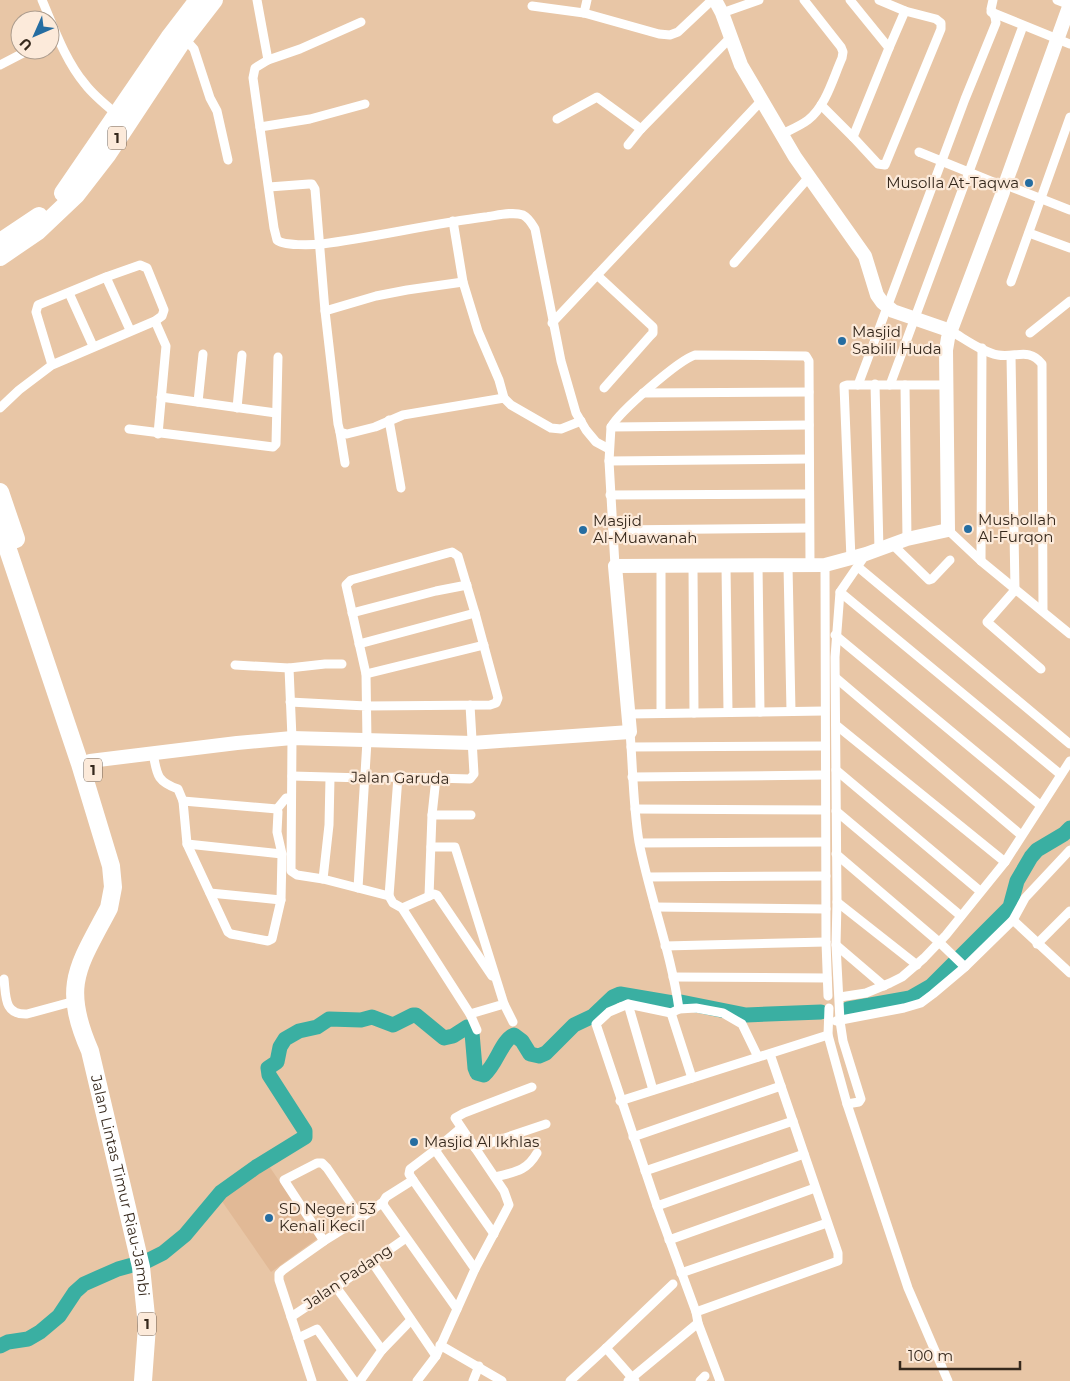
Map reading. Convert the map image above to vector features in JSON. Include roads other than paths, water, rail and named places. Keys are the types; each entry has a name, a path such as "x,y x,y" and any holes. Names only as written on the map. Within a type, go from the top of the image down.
{"highway":[{"name":"1","path":"0,256 38,231 65,207 107,155 122,119 169,38 198,0"},
{"name":"1","path":"0,242 44,212 57,200 214,0"},
{"name":"Jalan Lintas Timur Riau-Jambi","path":"0,492 27,589 111,866 112,892 108,908 78,970 74,1001 82,1031 90,1051 139,1260 147,1326 144,1381"},
{"name":"Jalan Lintas Timur Riau-Jambi","path":"0,526 27,589 90,761 122,864 124,888 119,912 89,972 87,1001 90,1051"}],"street":[{"path":"257,0 268,60"},
{"path":"584,13 587,0"},
{"path":"532,6 551,4 670,36 678,32 713,0 722,13 737,58 780,135 865,256 877,294 887,307 893,311 951,331 994,354 1011,356 1032,355 1041,363 1043,369 1043,612"},
{"path":"722,13 759,0"},
{"path":"780,135 808,120 821,105 842,58 843,52 804,0"},
{"path":"850,0 889,48"},
{"path":"821,105 878,164 885,165 941,28 941,23 879,0"},
{"path":"858,384 965,99 996,23 995,17 991,12 993,0"},
{"path":"1057,0 1070,4 1064,41 1005,185 951,331 946,350 945,385 948,530 981,562 1070,634"},
{"path":"853,137 905,10"},
{"path":"991,12 1064,41"},
{"path":"361,22 300,49 268,60 257,66 252,74 277,240 283,244 320,244 453,221 507,214 521,215 530,220 535,230 552,323 576,413 596,442 609,449"},
{"path":"890,385 1023,26"},
{"path":"628,145 641,129 730,38"},
{"path":"184,39 194,49 210,98 217,110 228,160"},
{"path":"60,46 84,83 122,119"},
{"path":"557,119 597,97 641,129"},
{"path":"552,323 761,101"},
{"path":"260,127 310,118 366,104"},
{"path":"1011,282 1070,117"},
{"path":"919,152 1070,210"},
{"path":"734,263 809,177"},
{"path":"269,187 312,184 316,190 325,311 338,424 345,463"},
{"path":"453,221 463,282 478,331 504,398 511,406 551,428 561,429 580,421"},
{"path":"1029,233 1070,248"},
{"path":"0,408 19,390 52,365 162,316 164,310 147,268 140,265 41,303 36,309 52,365"},
{"path":"597,275 653,327 650,336 604,388"},
{"path":"106,277 130,330"},
{"path":"325,311 376,296 463,282"},
{"path":"69,293 93,346"},
{"path":"1030,333 1070,300"},
{"path":"154,321 166,346 158,434"},
{"path":"981,562 982,348"},
{"path":"198,402 203,354"},
{"path":"237,408 242,355"},
{"path":"692,1078 675,1011 673,977 640,843 635,809 610,495 609,449 611,427 643,393 684,360 696,355 806,356 809,361 810,565"},
{"path":"1011,356 1015,590 987,622 1041,669"},
{"path":"129,429 271,448 276,444 278,357"},
{"path":"847,1104 859,1102 861,1099 843,1041 840,1021 836,945 835,635 840,592 855,563 844,387 846,385 858,384 945,385"},
{"path":"875,384 879,550"},
{"path":"905,385 907,539"},
{"path":"643,393 809,392"},
{"path":"161,397 276,413"},
{"path":"340,432 347,434 366,430 403,415 504,398"},
{"path":"389,420 401,488"},
{"path":"611,427 809,426"},
{"path":"609,461 808,459"},
{"path":"610,495 809,494"},
{"path":"613,530 809,528"},
{"path":"615,566 788,566 855,563 879,550 907,539 948,530"},
{"path":"879,550 929,580 950,560"},
{"path":"290,702 366,706 490,705 496,703 498,700 459,558 454,553 448,553 348,582 346,587 366,674 366,706 367,741 358,888"},
{"path":"855,563 1070,744"},
{"path":"824,565 824,746 828,996"},
{"path":"661,566 661,713"},
{"path":"726,566 728,712"},
{"path":"758,566 760,712"},
{"path":"788,566 790,711"},
{"path":"693,567 694,713"},
{"path":"352,613 436,591 467,585"},
{"path":"840,592 1060,774"},
{"path":"359,644 475,613"},
{"path":"835,635 1040,805"},
{"path":"366,674 484,646"},
{"path":"236,665 289,668 342,664"},
{"path":"289,668 292,738 291,871 296,875 323,879 389,896"},
{"path":"836,678 1021,835"},
{"path":"470,705 472,743"},
{"path":"628,714 824,711"},
{"path":"836,725 1005,862"},
{"path":"90,761 292,738 472,743 630,732"},
{"name":"Jalan Garuda","path":"292,776 471,779 474,774 472,743"},
{"path":"631,747 824,746"},
{"path":"153,753 158,778 178,789 183,801 187,844 229,933 268,941 272,939 281,900 282,854 277,832 277,809 286,798 291,799"},
{"path":"840,997 884,986 902,977 917,965 939,942 1005,862 1070,761"},
{"path":"836,770 980,891"},
{"path":"632,777 825,775"},
{"path":"398,777 389,896 393,903 402,908 470,1014 477,1030"},
{"path":"323,879 329,825 330,778"},
{"path":"429,896 432,815 436,778"},
{"path":"183,801 277,809"},
{"path":"635,809 825,810"},
{"path":"836,811 961,916"},
{"path":"432,815 471,815"},
{"path":"640,843 825,842"},
{"path":"187,844 282,854"},
{"path":"431,847 455,847 470,889 497,984 512,1022"},
{"path":"828,1021 840,1021 920,1003 1014,920 1026,898 1070,850"},
{"path":"836,854 939,942 963,965"},
{"path":"648,877 826,876"},
{"path":"210,893 281,900"},
{"path":"402,908 429,896 435,894 438,896 497,984"},
{"path":"837,902 917,965"},
{"path":"655,907 826,909"},
{"path":"1037,944 1070,911"},
{"path":"1014,920 1037,944 1068,968"},
{"path":"665,946 826,942"},
{"path":"836,945 884,986"},
{"path":"673,977 827,978"},
{"path":"4,979 8,1005 11,1010 20,1015 74,1001"},
{"path":"470,1014 504,1004"},
{"path":"628,1004 653,1090"},
{"path":"720,1381 656,1206 596,1024 609,1012 628,1004 675,1011 696,1008 723,1013 742,1024 758,1057"},
{"path":"829,1008 828,1035 847,1104 908,1288 948,1381"},
{"path":"620,1100 828,1035"},
{"path":"696,1312 836,1263 839,1257 770,1054"},
{"path":"633,1137 781,1086"},
{"path":"417,1381 436,1356 475,1269 509,1205 504,1191 456,1120 457,1116 532,1087"},
{"path":"644,1171 793,1122"},
{"path":"475,1148 546,1124"},
{"path":"461,1128 410,1169 409,1174 475,1269"},
{"path":"435,1150 494,1234"},
{"path":"495,1177 522,1169 532,1162 537,1153"},
{"path":"656,1206 804,1154"},
{"path":"324,1241 284,1180 317,1163 322,1163 361,1218"},
{"path":"312,1381 278,1280 279,1274 324,1241 384,1202 386,1197 413,1180"},
{"path":"669,1240 815,1188"},
{"path":"384,1202 384,1206 457,1309"},
{"path":"681,1273 827,1223"},
{"name":"Jalan Padang","path":"291,1317 406,1238"},
{"path":"372,1262 436,1356"},
{"path":"570,1381 673,1284"},
{"path":"336,1287 382,1350"},
{"path":"360,1381 382,1350 411,1320"},
{"path":"606,1348 632,1380 698,1323"},
{"path":"298,1338 317,1329 354,1381"},
{"path":"440,1345 502,1381"},
{"path":"473,1381 479,1366"}],"waterway":[{"path":"848,1009 910,998 931,986 1010,907 1017,881 1037,850 1064,834 1070,828"},
{"path":"0,1346 8,1342 28,1339 40,1332 59,1316 75,1292 84,1284 118,1269 147,1261 163,1253 185,1235 221,1192 256,1167 305,1137 305,1131 269,1075 268,1068 277,1062 280,1047 285,1039 299,1031 317,1027 329,1019 361,1020 372,1017 393,1025 413,1015 416,1015 444,1038 453,1036 467,1027 471,1029 472,1033 475,1068 477,1073 484,1075 506,1042 514,1035 522,1041 530,1054 539,1056 546,1053 574,1025 593,1016 613,997 620,994 673,1003"},
{"path":"681,1002 746,1015 821,1012"}],"place":[{"name":"Musolla At-Taqwa","path":"1029,183"},
{"name":"Masjid Sabilil Huda","path":"842,341"},
{"name":"Mushollah Al-Furqon","path":"968,529"},
{"name":"Masjid Al-Muawanah","path":"583,530"},
{"name":"Masjid Al Ikhlas","path":"414,1142"},
{"name":"SD Negeri 53 Kenali Kecil","path":"269,1218"}]}
